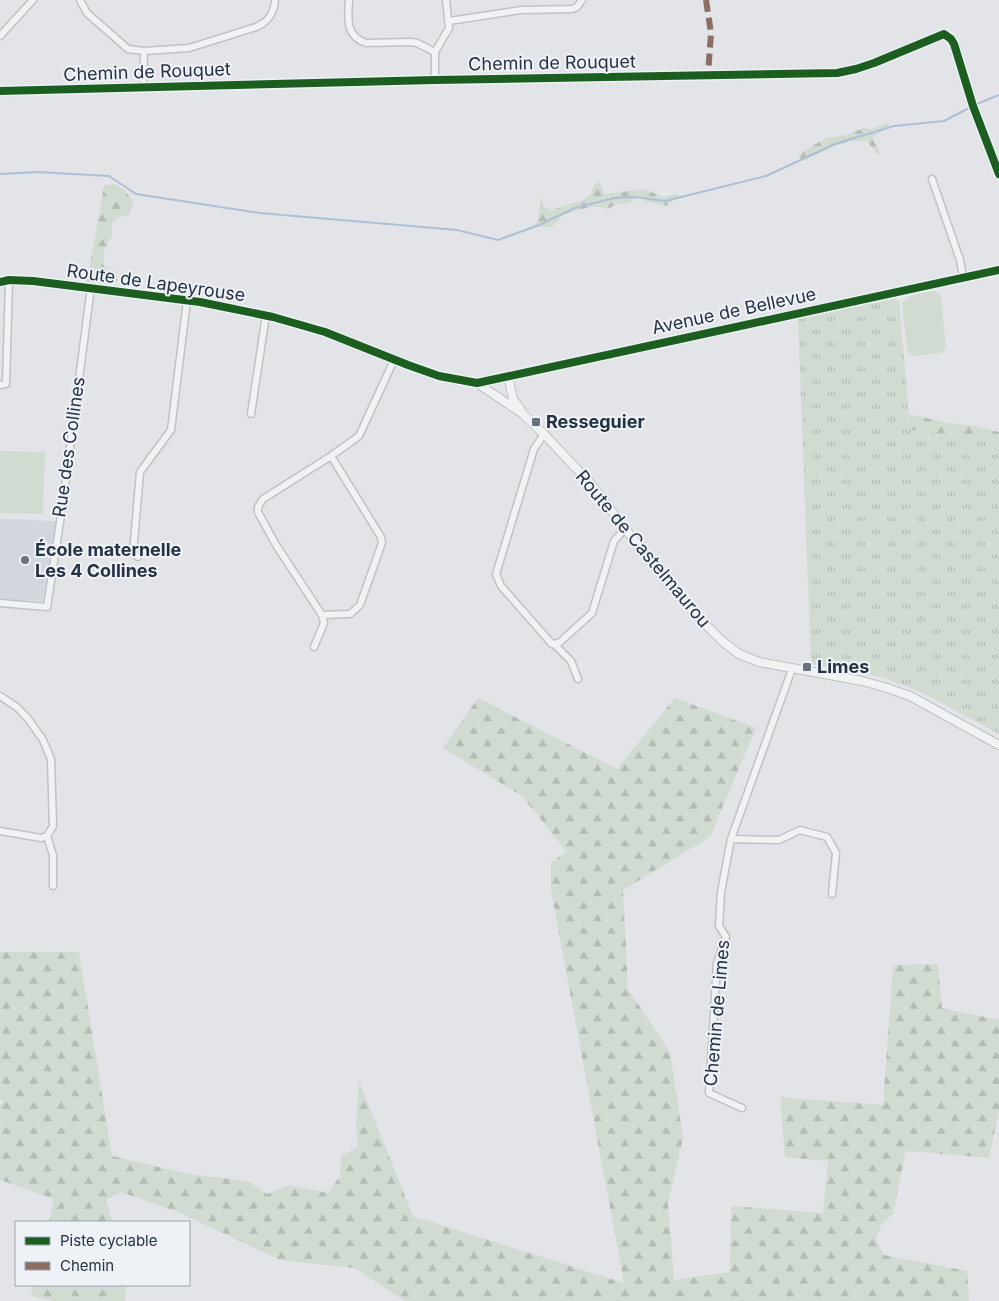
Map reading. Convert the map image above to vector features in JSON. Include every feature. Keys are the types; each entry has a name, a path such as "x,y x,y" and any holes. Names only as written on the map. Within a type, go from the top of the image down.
{"street":[{"path":"0,36 33,0"},
{"path":"80,0 87,13 128,49 144,51 189,48 256,27 264,23 271,16 275,0"},
{"path":"349,0 350,30 360,41 366,43 417,43 435,52"},
{"path":"434,80 435,52 449,28 446,0"},
{"path":"449,21 521,10 572,9 581,3 582,0"},
{"name":"Chemin de Rouquet","path":"0,91 434,80 837,73 856,70 944,34 954,44 999,174"},
{"path":"143,87 144,51"},
{"path":"932,179 960,260 963,277"},
{"name":"Avenue de Bellevue","path":"476,383 999,270"},
{"path":"0,385 6,384 9,280"},
{"name":"Route de Lapeyrouse","path":"0,282 9,280 33,281 91,287 187,300 266,315 325,332 439,376 476,383"},
{"name":"Rue des Collines","path":"0,603 47,607 62,509 91,287"},
{"path":"138,557 133,553 140,472 171,430 187,300"},
{"path":"251,414 266,315"},
{"path":"314,647 324,623 322,616 259,517 258,507 263,499 359,436 394,360"},
{"name":"Route de Castelmaurou","path":"508,376 513,398 523,414"},
{"name":"Route de Castelmaurou","path":"476,383 523,414 544,434 590,483 668,584 722,641 739,654 759,662 862,681 910,696 999,744"},
{"path":"498,396 510,387"},
{"path":"544,434 534,448 496,574 501,586 548,641 555,645 571,661 578,679"},
{"path":"322,616 350,614 356,610 363,599 382,543 381,537 331,456"},
{"path":"555,645 592,613 614,540 626,528"},
{"path":"792,669 731,839 778,840 800,830 827,837 836,853 832,894"},
{"path":"0,696 18,708 29,720 43,740 51,759 54,826 48,836 41,838 0,831"},
{"path":"48,836 53,855 53,886"},
{"name":"Chemin de Limes","path":"731,839 721,892 719,926 726,937 717,963 709,1093 742,1108"}],"shaded area":[{"name":"École maternelle Les 4 Collines","path":"0,519 56,521 43,601 0,599"}],"green space":[{"path":"889,123 889,126 872,138 880,153 877,154 867,141 850,141 805,160 800,159 799,155 802,152 826,138 846,135 864,128 871,129"},
{"path":"599,181 604,194 644,189 663,197 677,194 677,198 666,206 652,202 644,203 644,199 635,198 632,202 620,203 607,209 589,207 563,215 552,227 533,227 538,220 541,196 544,207 552,210 583,200 591,194 594,185"},
{"path":"114,184 125,190 133,202 129,215 119,217 112,223 112,236 104,251 104,265 110,274 118,280 108,286 87,281 104,186"},
{"path":"934,291 938,292 941,297 946,348 941,353 913,356 909,354 907,349 902,304 912,296"},
{"path":"893,298 899,301 910,425 999,437 999,734 923,693 882,677 811,664 798,317"},
{"path":"909,414 999,432 999,442 992,439 911,430"},
{"path":"0,451 45,452 43,514 0,513"},
{"path":"478,698 617,769 675,698 756,728 710,837 623,890 628,989 670,1052 683,1138 668,1203 674,1280 730,1272 731,1206 823,1213 828,1161 785,1157 780,1097 883,1105 893,965 938,964 942,1008 999,1020 999,1111 989,1158 906,1151 893,1214 881,1225 876,1240 884,1255 967,1271 969,1301 405,1301 354,1268 280,1260 178,1212 121,1192 106,1200 113,1221 49,1221 54,1199 0,1180 0,1104 4,1103 0,1098 0,952 79,952 112,1156 189,1174 247,1181 267,1194 289,1185 328,1193 340,1176 341,1156 358,1147 356,1127 359,1081 413,1216 624,1283 551,890 551,862 567,852 522,796 443,748"},
{"path":"33,1286 126,1286 125,1301 53,1301 31,1296"}],"waterway":[{"path":"977,104 999,95"},
{"path":"0,174 38,172 109,176 136,194 260,213 457,230 498,240 539,225 577,207 615,198 634,197 665,201 766,176 835,144 894,126 944,121 971,107"}],"marked path":[{"path":"706,0 711,33 708,75"}],"cycle path":[{"path":"0,91 435,80 837,73 874,63 944,34 954,44 973,106 999,174"},
{"path":"0,282 9,280 33,281 200,302 273,317 325,332 439,376 477,383 999,270"}],"place":[{"name":"Resseguier","path":"536,422"},
{"name":"École maternelle Les 4 Collines","path":"25,560"},
{"name":"Limes","path":"807,667"}]}
